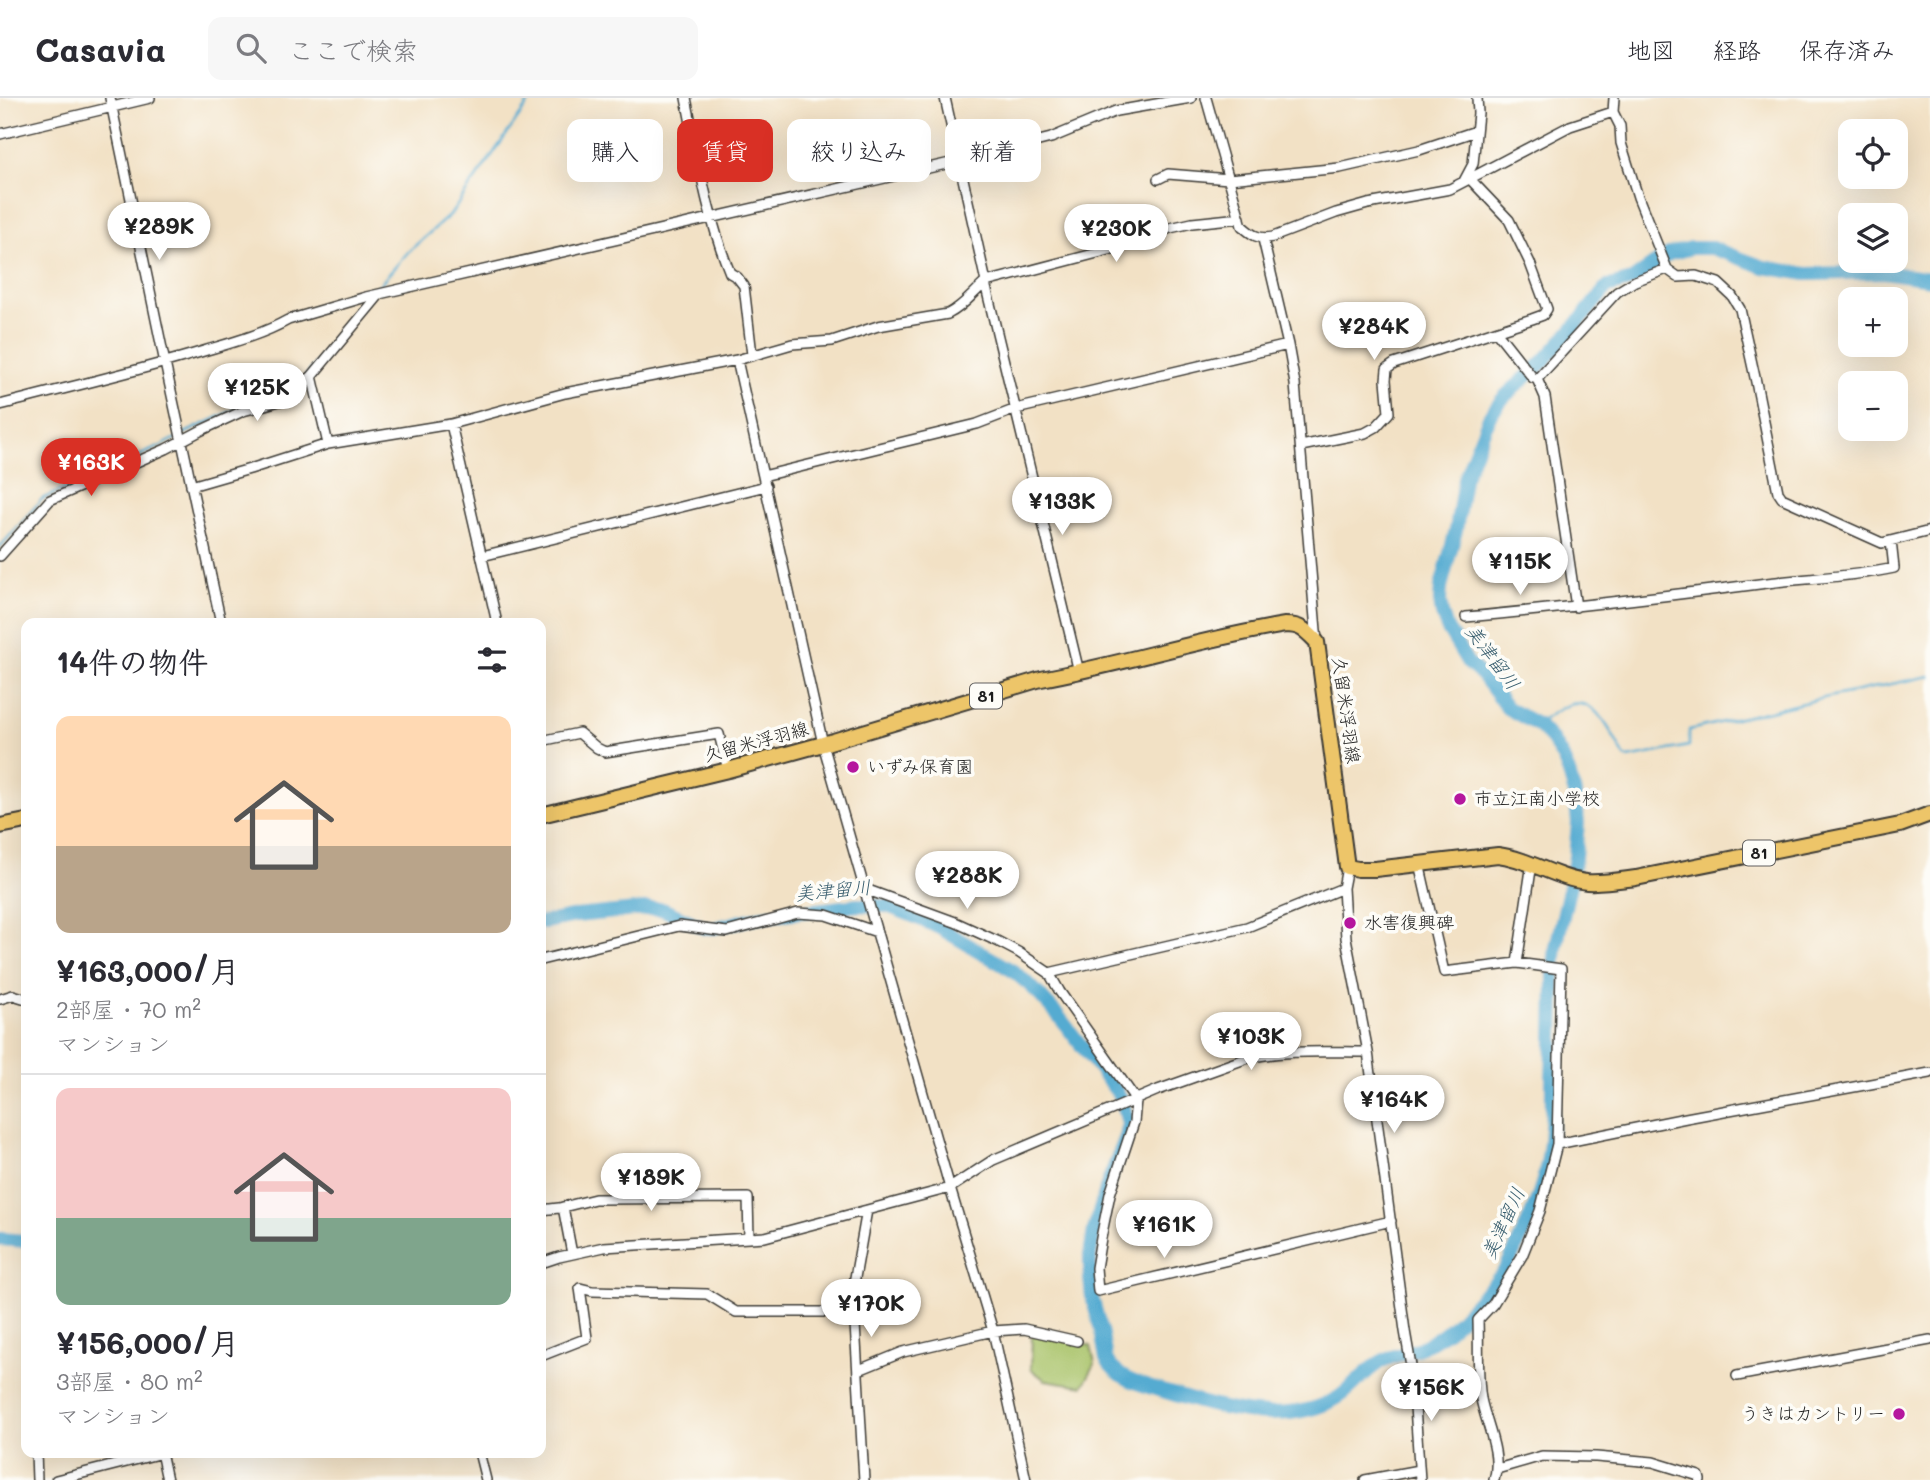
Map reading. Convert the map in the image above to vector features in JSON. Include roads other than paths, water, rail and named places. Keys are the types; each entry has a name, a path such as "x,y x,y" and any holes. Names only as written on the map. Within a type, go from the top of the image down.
{"main road":[{"name":"久留米浮羽線","path":"546,813 728,770 1041,679 1209,639 1296,625 1317,642 1347,867"},
{"name":"81","path":"1347,867 1375,869 1498,855 1517,857 1586,881 1607,881 1648,876 1900,825 1930,814"},
{"path":"0,826 21,824"}],"street":[{"path":"0,134 111,102 150,98"},
{"path":"686,98 720,249 730,274 737,277 744,286 752,355"},
{"path":"945,98 950,119"},
{"path":"1041,140 1116,111 1192,98"},
{"path":"1206,98 1242,226 1263,239 1368,204 1450,189 1570,126 1613,113"},
{"path":"1467,181 1473,164 1477,98"},
{"path":"1614,98 1613,113 1620,126 1621,143 1638,197 1666,267 1678,277 1696,276 1718,283 1732,296 1740,309 1778,492 1782,498 1882,543 1930,530"},
{"path":"111,102 220,618"},
{"path":"1158,178 1168,174 1229,179 1340,168 1419,150 1476,131"},
{"path":"0,405 164,363 250,336 288,320 374,295 945,164"},
{"path":"1301,446 1365,433 1376,427 1389,413 1387,369 1394,364 1543,315 1548,309 1509,220 1467,181"},
{"path":"964,182 1079,672"},
{"path":"191,486 328,444 451,424 565,393 737,360 792,344 832,341 878,326 948,314 969,300 973,291 986,282 1109,250 1170,228 1240,218"},
{"path":"1263,239 1295,384 1317,642"},
{"path":"1535,379 1617,292 1666,267"},
{"path":"0,556 50,499 181,437 243,411 290,396 313,376 374,295"},
{"path":"1496,331 1535,379 1545,397 1576,607"},
{"path":"763,475 977,424 1016,409 1288,345"},
{"path":"737,360 823,744 993,1331 1026,1480"},
{"path":"313,376 328,444"},
{"path":"451,424 496,618"},
{"path":"482,556 766,486"},
{"path":"1466,617 1875,572 1894,568 1891,541"},
{"path":"546,740 579,733 605,752 719,734 728,770"},
{"path":"1419,863 1444,972 1517,963 1561,969 1557,1144 1540,1211 1522,1256 1493,1304 1478,1321 1481,1396 1497,1469 1494,1480"},
{"path":"1517,963 1532,863"},
{"path":"1347,867 1343,888 1346,938 1368,1052 1413,1377 1420,1475 1365,1480"},
{"path":"1049,973 1247,927 1343,888"},
{"path":"866,889 955,922 1018,952 1049,973 1134,1101 1134,1122 1110,1194 1103,1227 1097,1268 1098,1291 1391,1221"},
{"path":"546,959 679,926 727,932 798,913 826,915 877,932"},
{"path":"546,1262 604,1247 765,1237 950,1188 993,1160 1134,1101 1258,1055 1368,1052"},
{"path":"1557,1144 1930,1073"},
{"path":"546,1209 595,1199 748,1198 749,1238"},
{"path":"562,1207 572,1254"},
{"path":"864,1480 853,1289 867,1210"},
{"path":"546,1354 587,1338 580,1289 707,1294 736,1312 854,1312"},
{"path":"859,1370 904,1352 993,1331 1024,1329 1077,1341"},
{"path":"1737,1376 1930,1340"},
{"path":"1497,1469 1542,1456 1596,1457 1653,1462 1699,1476 1700,1480"},
{"path":"36,1458 37,1480"},
{"path":"56,1480 143,1458"},
{"path":"164,1458 167,1480"},
{"path":"480,1458 486,1480"}],"waterway":[{"path":"373,292 409,251 451,214 532,98"},
{"name":"美津留川","path":"546,922 576,916 662,909 705,928 714,928 758,917 858,905 887,906 938,927 1013,971 1057,1014 1117,1092 1128,1123 1127,1134 1094,1230 1090,1255 1092,1297 1106,1359 1111,1366 1125,1378 1142,1385 1210,1405 1254,1413 1298,1412 1339,1397 1384,1360 1415,1350 1447,1331 1498,1279 1524,1232 1542,1185 1547,1162 1552,1117 1554,966 1575,857 1578,823 1575,794 1563,758 1552,740 1538,725 1507,708 1484,677 1468,663 1447,628 1440,600 1464,479 1490,415 1504,397 1542,363 1607,287 1632,280 1669,254 1691,248 1712,248 1764,267 1806,274 1884,272 1930,279"},
{"path":"305,377 367,300"},
{"path":"183,434 238,408 268,400"},
{"path":"0,547 42,499 178,437"},
{"path":"1538,725 1560,709 1572,704 1583,704 1600,716 1628,758 1689,746 1689,730 1930,676"},
{"name":"美津留川","path":"0,1239 21,1241"}],"place":[{"name":"いずみ保育園","path":"853,767"},
{"name":"市立江南小学校","path":"1460,799"},
{"name":"水害復興碑","path":"1350,923"},
{"name":"うきはカントリー","path":"1899,1414"}]}
